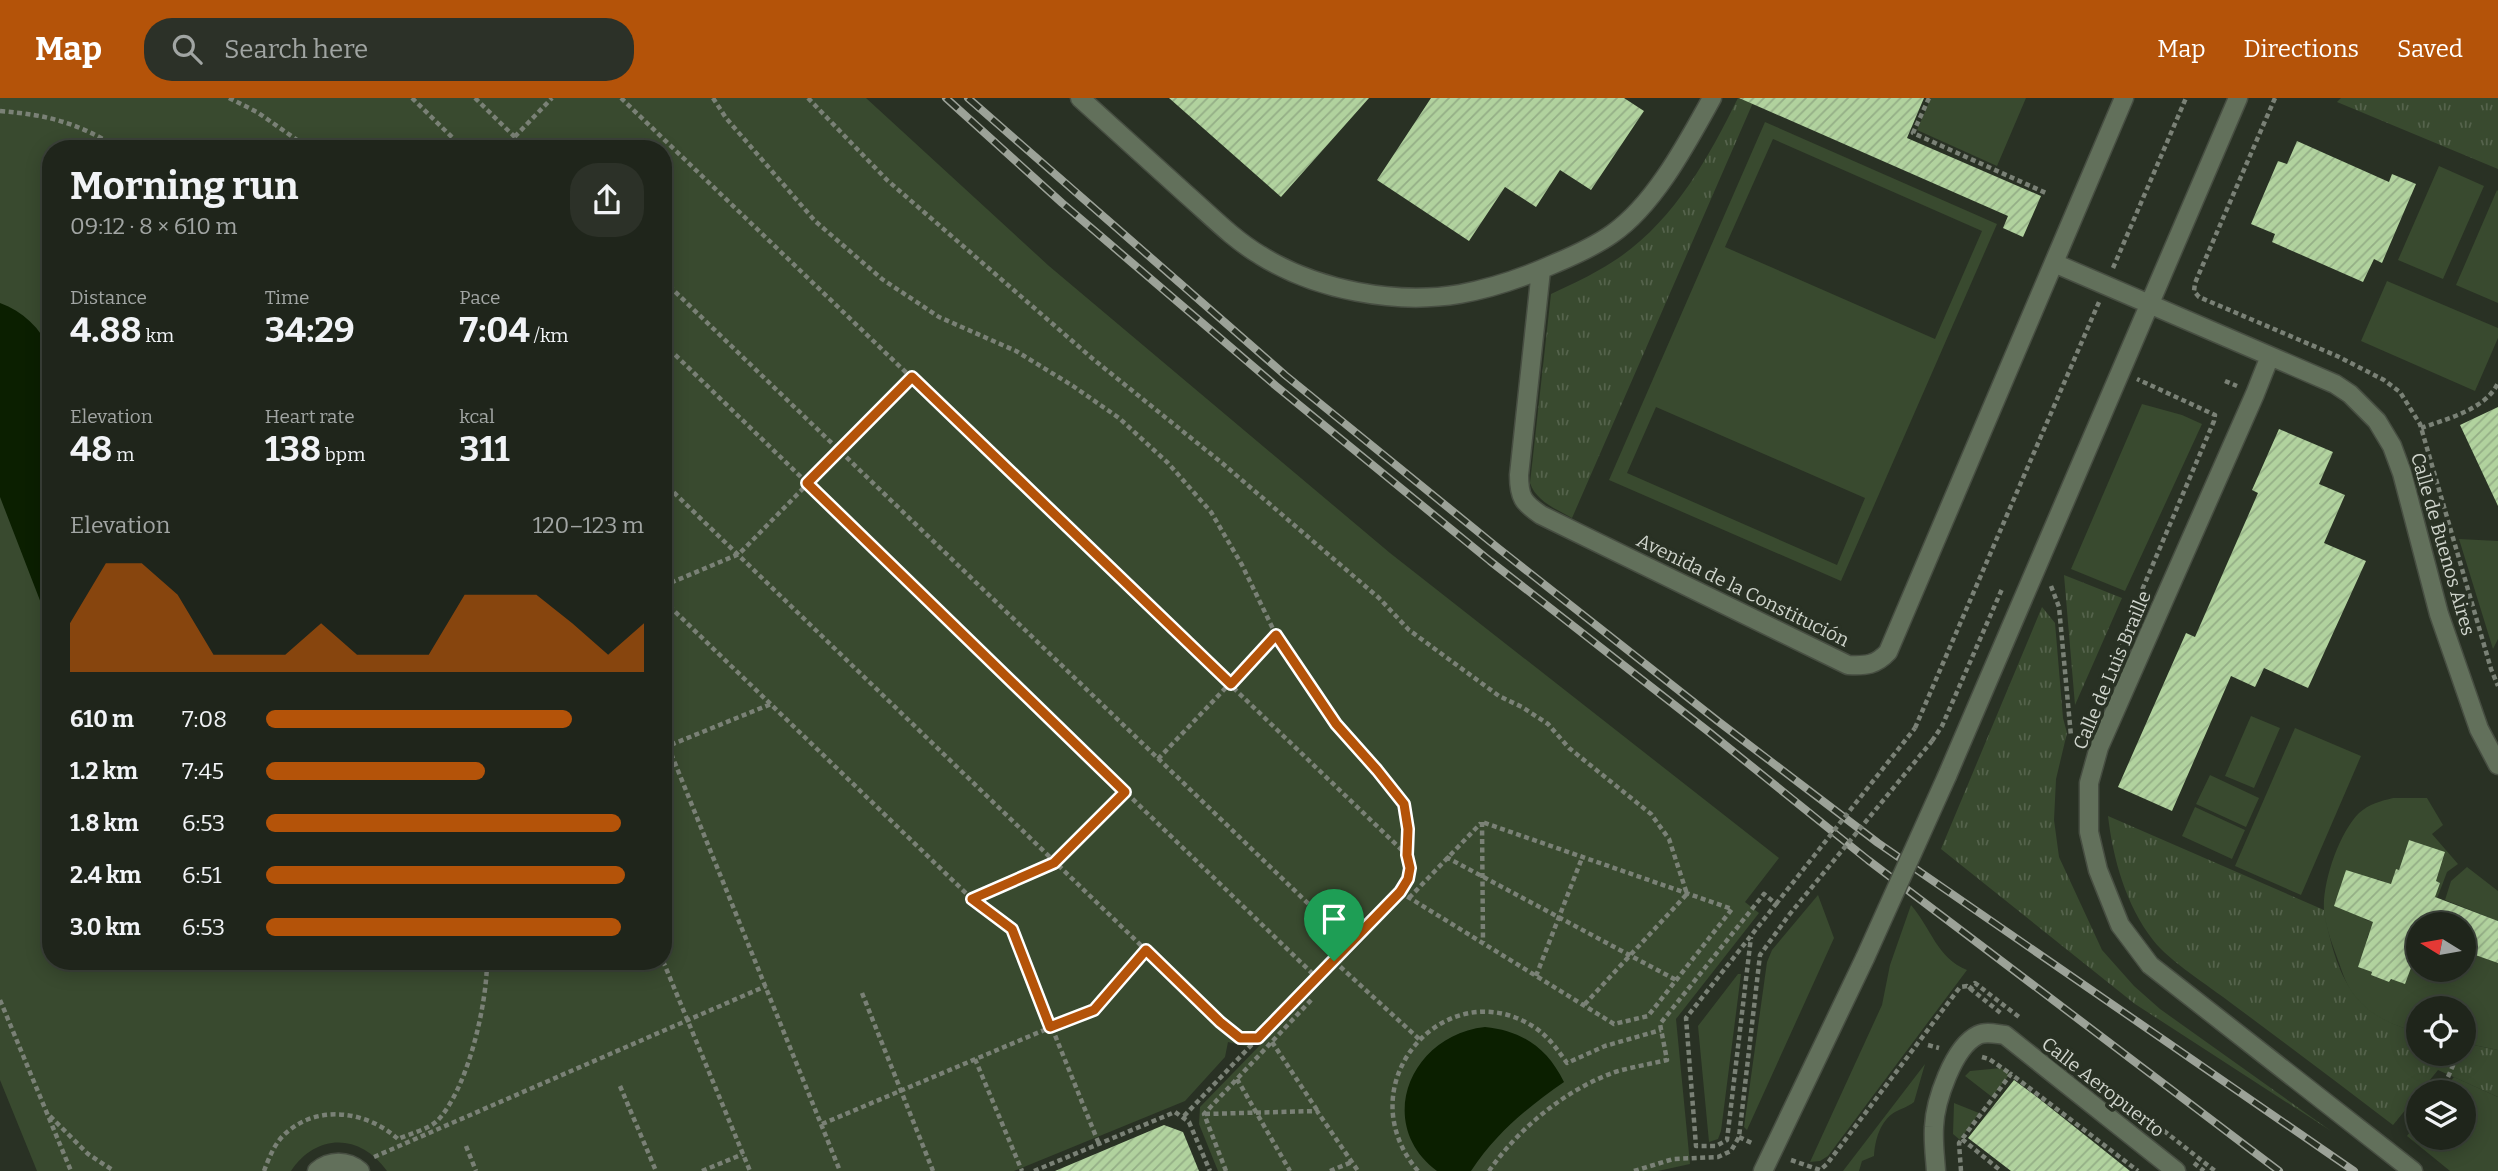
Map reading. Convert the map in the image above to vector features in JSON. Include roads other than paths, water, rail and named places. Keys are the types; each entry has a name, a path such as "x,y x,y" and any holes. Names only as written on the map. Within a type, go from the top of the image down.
{"street":[{"path":"1080,98 1232,236 1260,256 1334,287 1382,295 1418,297 1458,295 1495,286 1576,255 1614,233 1657,191 1712,98"},
{"name":"Avenida de la Constitución","path":"1541,270 1519,490 1526,505 1541,515 1848,665 1865,666 1879,662 1888,652 2124,98"},
{"path":"1763,1171 1865,958 1947,776 2238,98"},
{"path":"2054,262 2150,303"},
{"name":"Calle de Buenos Aires","path":"2150,303 2335,384 2350,394 2376,421 2392,446 2402,473 2438,610 2479,729 2498,765"},
{"name":"Calle de Luis Braille","path":"2270,356 2099,747 2089,783 2089,832 2098,870 2120,925 2150,965 2413,1171"},
{"name":"Calle Aeropuerto","path":"1936,1171 1934,1124 1941,1091 1950,1071 1960,1052 1978,1035 2009,1028 2176,1171"},
{"path":"317,1171 331,1163 365,1165"}],"railway":[{"path":"946,98 1062,203 1276,386 1490,561 1868,860 2279,1171"},
{"path":"968,98 1285,375 1498,548 1719,722 1878,843 2354,1171"}]}
